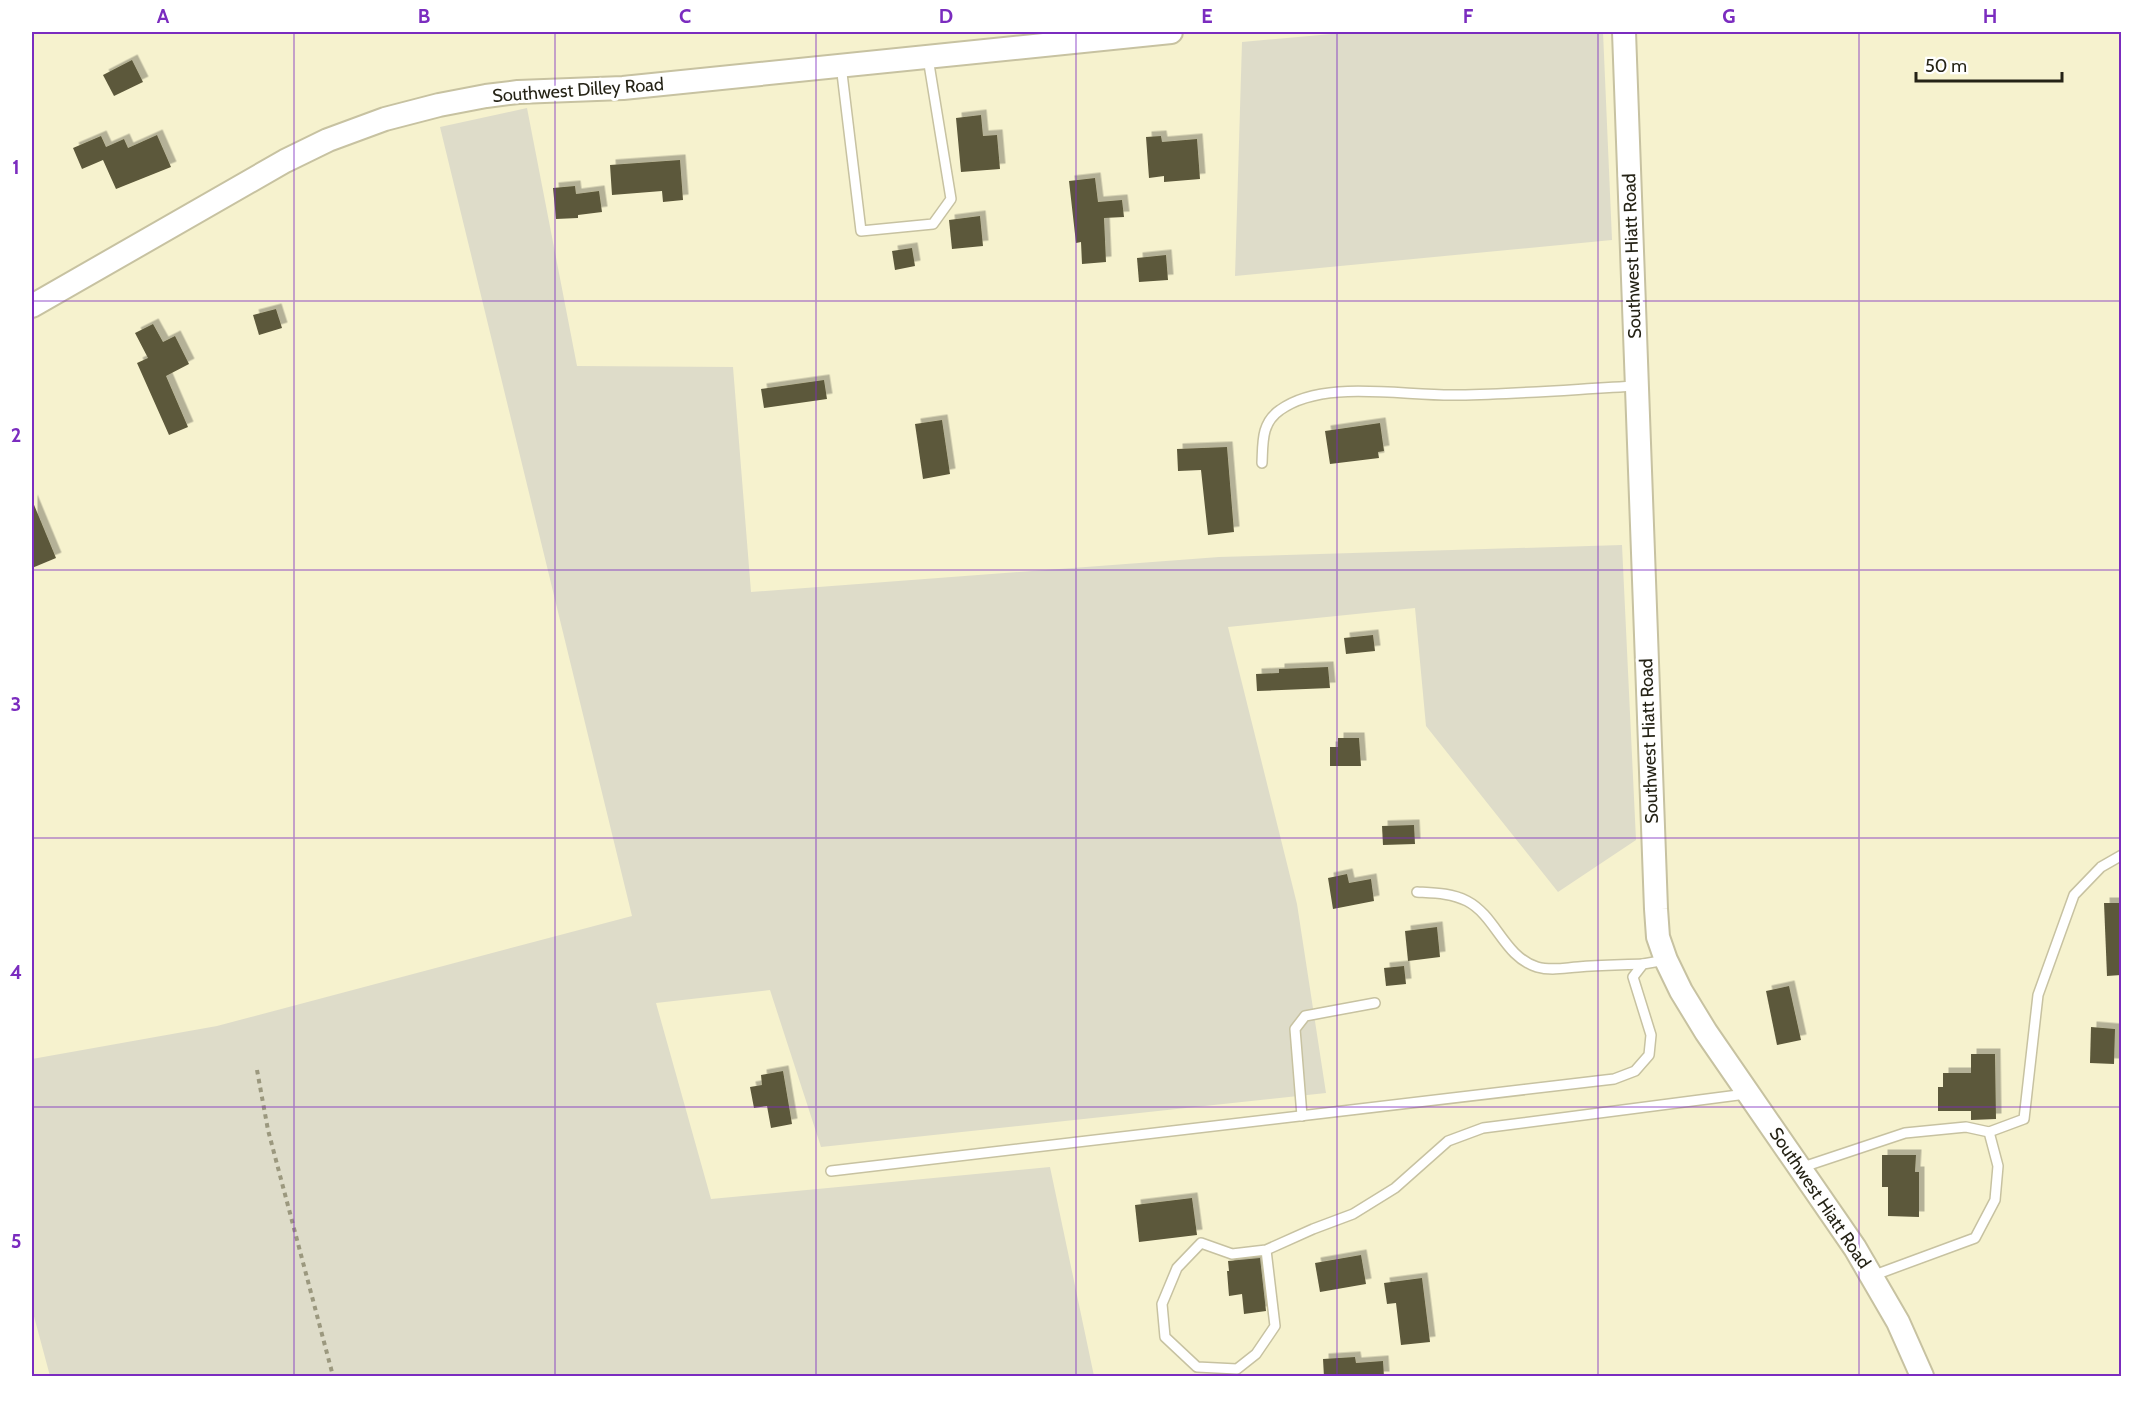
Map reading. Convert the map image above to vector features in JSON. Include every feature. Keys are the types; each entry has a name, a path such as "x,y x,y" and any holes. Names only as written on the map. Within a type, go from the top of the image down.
{"street":[{"name":"Southwest Dilley Road","path":"32,306 285,161 328,140 385,119 439,105 518,92 623,88 1171,32"},
{"name":"Southwest Hiatt Road","path":"1624,32 1658,937 1666,960 1691,1007 1872,1276 1898,1322 1922,1377"}],"lane":[{"path":"841,65 861,231 933,224 951,199 928,56"},
{"path":"1262,463 1263,431 1279,410 1308,396 1339,391 1458,396 1637,386"},
{"path":"1800,1168 1905,1133 1966,1127 1989,1132 2024,1119 2038,995 2074,895 2101,867 2121,855"},
{"path":"1417,892 1444,893 1466,900 1480,910 1524,961 1535,967 1556,970 1643,964 1666,960"},
{"path":"831,1172 1614,1078 1635,1071 1649,1055 1651,1035 1633,977 1643,964"},
{"path":"1302,1116 1295,1029 1305,1016 1375,1003"},
{"path":"1266,1250 1275,1326 1256,1354 1237,1369 1197,1367 1165,1337 1162,1304 1177,1268 1201,1243 1232,1254 1266,1250 1312,1229 1353,1214 1395,1188 1448,1141 1483,1128 1749,1093"},
{"path":"1872,1276 1975,1238 1995,1200 1998,1166 1989,1132"}],"path":[{"path":"257,1070 268,1130 333,1377"}],"shaded area":[{"path":"1354,32 1603,32 1612,240 1235,276 1242,42"},
{"path":"527,108 577,366 733,367 751,592 1219,557 1622,545 1636,840 1558,892 1426,726 1415,608 1228,627 1297,904 1326,1093 821,1147 770,990 656,1003 711,1199 1050,1167 1094,1376 50,1376 32,1309 32,1059 217,1026 632,916 440,127"}],"building":[{"path":"132,60 143,82 114,96 103,75"},
{"path":"981,115 983,136 997,135 1000,169 961,172 956,118"},
{"path":"157,135 171,167 116,189 103,160 82,169 73,148 101,136 106,147 124,139 128,148"},
{"path":"1161,136 1162,142 1197,139 1200,179 1164,182 1164,176 1149,178 1146,137"},
{"path":"680,160 683,200 663,202 662,191 612,195 610,165"},
{"path":"1095,178 1098,202 1122,200 1124,217 1104,218 1106,262 1082,264 1081,242 1076,243 1069,181"},
{"path":"575,186 576,194 599,191 602,212 578,215 578,218 556,219 553,188"},
{"path":"980,216 983,246 952,249 949,220"},
{"path":"912,248 915,266 895,270 892,251"},
{"path":"1166,255 1168,280 1139,282 1137,258"},
{"path":"276,309 282,328 259,335 253,315"},
{"path":"153,324 163,342 175,336 189,364 166,376 188,427 169,435 137,363 148,358 135,333"},
{"path":"824,380 827,399 764,408 761,389"},
{"path":"942,420 950,474 923,479 915,424"},
{"path":"1380,423 1384,451 1378,452 1379,458 1330,464 1325,431"},
{"path":"1227,447 1234,532 1208,535 1201,470 1178,471 1177,449"},
{"path":"32,500 56,558 32,568"},
{"path":"1373,635 1375,651 1346,654 1344,638"},
{"path":"1328,667 1330,688 1257,691 1256,674 1279,673 1279,669"},
{"path":"1338,738 1359,738 1361,766 1330,766 1330,747 1338,747"},
{"path":"1414,825 1415,844 1383,845 1382,826"},
{"path":"1347,874 1349,883 1371,879 1374,901 1333,909 1328,878"},
{"path":"2104,903 2121,903 2121,975 2107,976"},
{"path":"1437,927 1440,957 1408,961 1405,931"},
{"path":"1404,966 1406,984 1386,986 1384,968"},
{"path":"1789,986 1801,1040 1777,1045 1766,991"},
{"path":"2091,1027 2115,1029 2114,1064 2090,1063"},
{"path":"1971,1054 1995,1054 1996,1119 1971,1120 1971,1111 1938,1111 1938,1087 1943,1087 1943,1073 1971,1073"},
{"path":"783,1071 792,1124 771,1128 767,1106 754,1108 750,1087 762,1085 761,1075"},
{"path":"1882,1155 1916,1155 1915,1172 1919,1172 1919,1217 1888,1216 1888,1187 1882,1187"},
{"path":"1192,1198 1197,1235 1139,1242 1135,1205"},
{"path":"1361,1255 1366,1284 1320,1292 1315,1263"},
{"path":"1260,1258 1266,1311 1244,1314 1242,1294 1229,1296 1228,1261"},
{"path":"1422,1278 1430,1342 1401,1345 1396,1303 1387,1304 1384,1283"},
{"path":"1355,1357 1356,1363 1383,1361 1384,1377 1324,1377 1323,1359"}]}
